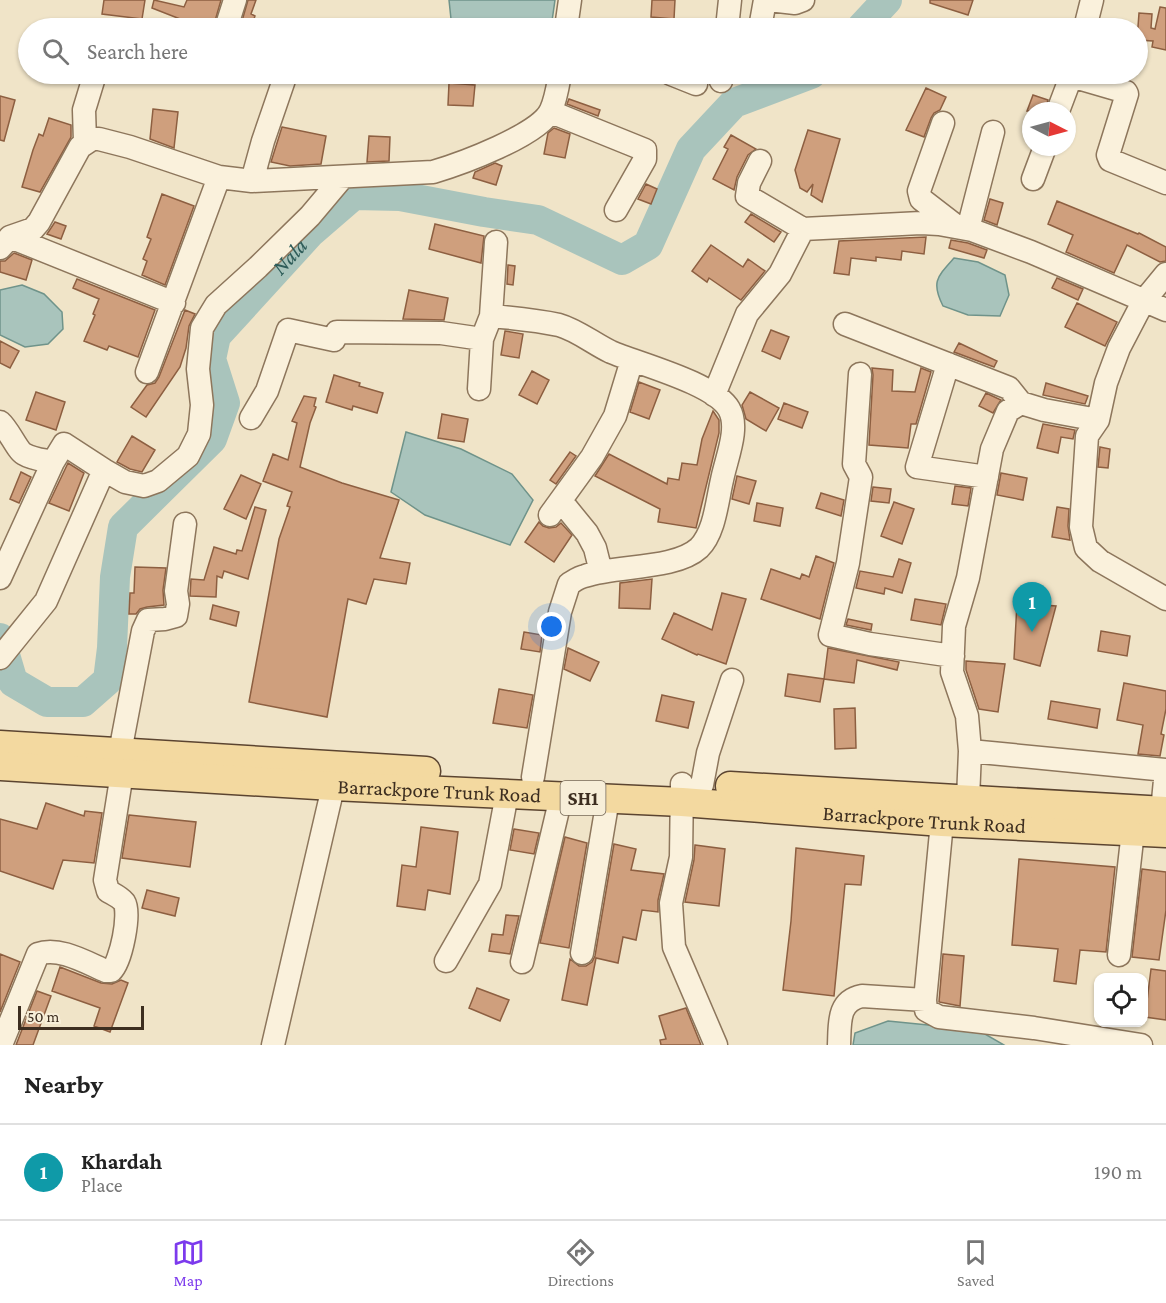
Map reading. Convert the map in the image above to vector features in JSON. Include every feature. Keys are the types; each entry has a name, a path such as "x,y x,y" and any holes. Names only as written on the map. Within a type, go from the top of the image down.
{"main road":[{"name":"Barrackpore Trunk Road","path":"0,745 121,763"},
{"name":"Barrackpore Trunk Road","path":"0,766 121,763 336,776 507,794 608,799 689,790 968,799 1165,818"},
{"name":"Barrackpore Trunk Road","path":"336,776 533,777 689,790 942,822 1133,831 1165,818"}],"street":[{"path":"229,18 235,0"},
{"path":"567,18 570,0"},
{"path":"728,18 730,0"},
{"path":"762,18 766,0 795,3 803,0"},
{"path":"1088,18 1092,0"},
{"path":"86,142 84,110 92,84"},
{"path":"252,181 283,84"},
{"path":"4,242 33,229 39,222 80,147 86,142 99,139 219,177 252,181 433,172 460,164 537,127 551,111 558,84"},
{"path":"1061,102 1068,84"},
{"path":"1100,84 1127,94 1108,155 1110,160 1166,183"},
{"path":"551,111 645,150 645,159 616,210"},
{"path":"943,123 919,191 921,199 962,228"},
{"path":"962,228 993,132"},
{"path":"1033,178 1042,156"},
{"path":"760,162 749,183 747,196 803,229 857,228 902,223 939,224 962,228 1031,252 1166,310"},
{"path":"147,372 219,177"},
{"path":"0,578 53,462 64,444 125,482 144,486 158,481 188,456 199,434 202,405 198,369 202,328 216,305 310,216 342,178"},
{"path":"714,395 747,314 780,274 803,229"},
{"path":"4,242 174,303"},
{"path":"478,389 482,339 491,316 496,242"},
{"path":"1166,274 1143,302 1119,348 1106,384 1098,420 1087,436 1081,528 1086,548 1100,561 1166,599"},
{"path":"491,316 561,326 612,352 687,381 714,395 728,408 734,425 711,527 699,548 682,557 650,566 601,572 584,576 569,584 560,612 533,777"},
{"path":"845,324 1009,388 1021,402 1044,410 1098,420"},
{"path":"251,418 267,391 288,330 334,340 337,332 441,333 482,339"},
{"path":"601,572 595,548 586,533 555,508 592,457 615,416 632,360"},
{"path":"948,364 917,467 987,477"},
{"path":"860,375 854,464 861,477 848,563 830,635 870,644 953,656"},
{"path":"968,799 970,751 967,716 952,672 954,626 968,578 992,449 1008,411 1021,402"},
{"path":"0,422 12,435 17,448 24,454 53,462"},
{"path":"2,656 46,601 104,470"},
{"path":"1,1045 38,954 47,951 67,955 106,971 111,971 117,965 125,927 126,907 120,899 108,891 105,880 121,763 143,631 148,620 176,616 178,604 176,591 185,524"},
{"path":"716,1045 674,947 671,903 681,857 689,790 708,753 732,680"},
{"path":"970,751 1166,770 1165,818"},
{"path":"273,1045 336,776"},
{"path":"446,961 490,884 507,794"},
{"path":"522,962 561,796"},
{"path":"582,953 608,799"},
{"path":"942,822 925,1000 927,1010 939,1017 1034,1028 1074,1040 1141,1045"},
{"path":"1119,955 1133,831"},
{"path":"839,1045 844,1005 852,998 862,996 925,1000"}],"water":[{"path":"449,0 555,0 552,18 451,18"},
{"path":"954,258 978,262 1005,275 1009,295 1000,316 968,315 943,306 937,291 938,280 943,270"},
{"path":"22,285 44,294 62,312 63,329 48,344 25,347 0,335 0,290"},
{"path":"406,432 461,449 512,474 533,500 510,545 425,515 391,492"},
{"path":"888,1021 978,1030 1004,1045 853,1045 855,1033"}],"building":[{"path":"104,0 145,0 142,18 102,14"},
{"path":"154,0 184,7 187,0 221,0 216,18 178,18 152,8"},
{"path":"248,0 256,0 251,14 254,18 243,18"},
{"path":"652,0 675,0 674,18 651,17"},
{"path":"930,0 973,0 968,15 930,3"},
{"path":"1160,7 1166,8 1166,50 1152,47 1153,41 1148,41 1148,18 1139,18 1139,13 1152,14 1151,28 1155,29"},
{"path":"449,84 475,85 473,106 448,105"},
{"path":"926,88 946,97 940,110 931,118 924,137 906,130"},
{"path":"1033,95 1048,100 1047,102 1030,102"},
{"path":"0,96 15,100 4,141 0,140"},
{"path":"569,99 600,110 598,116 567,104"},
{"path":"153,109 178,112 174,148 150,139"},
{"path":"49,118 71,125 71,137 40,192 22,187 39,134 43,136"},
{"path":"282,127 326,136 321,164 290,166 271,162"},
{"path":"554,128 570,134 565,158 544,154 548,133"},
{"path":"808,130 840,139 822,202 811,195 813,184 807,192 800,188 795,170"},
{"path":"731,135 756,149 748,155 737,177 734,190 713,179 728,149 724,147"},
{"path":"369,136 390,137 389,161 367,162"},
{"path":"495,163 502,166 496,185 473,178 475,172"},
{"path":"646,184 657,189 651,204 638,199"},
{"path":"162,194 194,206 165,285 142,275 147,261 143,259 151,239 147,237"},
{"path":"990,199 1003,203 997,225 984,220"},
{"path":"1057,201 1139,233 1166,247 1166,261 1160,262 1127,245 1114,273 1066,252 1073,235 1048,224"},
{"path":"751,214 781,232 774,242 745,222"},
{"path":"55,222 66,226 61,239 47,234"},
{"path":"435,224 484,236 481,263 429,249"},
{"path":"926,237 924,254 902,251 901,260 876,257 876,261 851,258 849,275 834,273 839,241"},
{"path":"951,240 987,250 984,258 949,248"},
{"path":"711,245 743,267 748,259 765,271 741,300 709,278 707,282 692,271"},
{"path":"14,253 32,260 26,280 0,272 0,261 5,261"},
{"path":"508,265 515,266 513,285 507,284"},
{"path":"1057,278 1083,289 1078,300 1052,288"},
{"path":"77,279 155,310 138,357 109,346 107,350 84,341 99,299 73,288"},
{"path":"409,290 448,298 444,320 403,319"},
{"path":"1077,303 1117,322 1105,346 1065,327"},
{"path":"185,310 195,314 189,326 180,367 146,417 131,407 147,385 155,383 159,377"},
{"path":"771,330 789,337 780,359 762,351"},
{"path":"505,331 523,334 519,358 501,355"},
{"path":"0,341 19,351 10,368 0,363"},
{"path":"959,343 997,361 994,367 954,352"},
{"path":"872,368 893,370 892,391 915,392 921,368 931,372 916,424 911,424 908,448 869,445"},
{"path":"532,371 549,380 537,404 519,395"},
{"path":"334,375 383,393 377,413 353,406 352,410 326,402"},
{"path":"639,382 660,390 649,419 630,412"},
{"path":"1046,383 1088,396 1085,404 1043,395"},
{"path":"36,392 65,402 56,430 26,420"},
{"path":"750,392 779,408 766,431 746,419 742,405"},
{"path":"986,393 1001,400 993,413 979,406"},
{"path":"304,396 316,398 314,406 316,407 300,467 342,483 399,500 380,558 410,563 406,584 374,579 366,604 348,599 327,717 249,702 279,539 290,507 287,506 292,492 263,481 273,454 288,460 297,423 292,421"},
{"path":"784,403 808,412 802,428 778,419"},
{"path":"713,411 719,420 719,433 696,528 658,522 660,509 595,476 609,454 667,484 668,478 679,480 682,463 697,465 702,439"},
{"path":"442,414 468,419 464,442 438,438"},
{"path":"1043,424 1075,430 1073,439 1061,437 1058,453 1037,448"},
{"path":"132,436 155,450 142,472 117,462"},
{"path":"1100,447 1110,449 1108,468 1098,467"},
{"path":"570,452 576,456 556,484 550,480"},
{"path":"68,463 84,473 69,511 49,503"},
{"path":"21,472 31,477 19,503 10,499"},
{"path":"1001,473 1027,478 1023,500 997,495"},
{"path":"241,475 261,484 246,519 224,509"},
{"path":"737,476 756,481 749,504 732,499"},
{"path":"955,486 971,488 968,506 952,504"},
{"path":"873,487 891,489 889,503 871,501"},
{"path":"821,493 844,500 841,516 816,508"},
{"path":"894,502 914,509 902,544 881,536"},
{"path":"757,503 783,508 780,526 754,521"},
{"path":"255,507 266,510 248,579 224,571 222,578 217,576 216,597 190,596 191,579 204,580 214,547 236,554 237,550 242,551"},
{"path":"1057,507 1069,509 1070,540 1052,537"},
{"path":"539,522 549,528 561,523 572,535 554,562 525,542"},
{"path":"816,556 834,563 820,619 761,599 771,569 800,579 802,574 809,577"},
{"path":"899,559 911,563 902,593 885,588 884,594 856,588 860,571 893,577"},
{"path":"135,567 166,568 163,590 164,605 147,607 140,609 136,614 129,614 130,593 134,593"},
{"path":"652,579 650,609 619,608 620,583"},
{"path":"722,593 746,599 726,664 697,655 662,639 674,613 712,630"},
{"path":"915,599 946,604 941,625 911,620"},
{"path":"1017,603 1056,606 1040,666 1014,659"},
{"path":"213,605 239,612 236,626 210,619"},
{"path":"848,619 872,624 871,630 846,625"},
{"path":"1101,631 1130,636 1127,656 1098,651"},
{"path":"524,632 542,635 540,652 521,649"},
{"path":"568,648 599,662 590,681 564,669"},
{"path":"828,648 899,662 897,670 857,660 854,683 824,679"},
{"path":"966,661 1005,664 998,712 979,709 966,670"},
{"path":"788,674 824,679 820,702 785,696"},
{"path":"1124,683 1166,691 1166,709 1161,734 1164,735 1160,756 1138,754 1143,725 1117,720"},
{"path":"499,689 533,695 527,728 493,723"},
{"path":"662,695 694,702 688,728 656,721"},
{"path":"1051,701 1100,709 1097,728 1048,719"},
{"path":"855,708 856,748 835,749 834,709"},
{"path":"46,803 84,816 85,811 102,813 94,863 63,860 53,889 0,871 0,819 37,829"},
{"path":"129,815 196,822 190,867 122,858"},
{"path":"421,827 458,832 450,894 428,890 425,910 397,906 402,865 416,867"},
{"path":"514,829 539,833 534,854 510,850"},
{"path":"565,837 587,843 569,948 540,943"},
{"path":"614,844 636,849 631,870 664,874 658,900 658,912 642,910 636,940 623,937 618,963 596,958 587,1005 562,1000 570,959 579,966 586,966 595,956"},
{"path":"695,845 725,849 719,906 685,902"},
{"path":"796,848 864,856 861,885 845,884 834,996 783,990"},
{"path":"1019,859 1115,867 1106,952 1080,950 1076,984 1054,981 1058,949 1012,945"},
{"path":"1142,869 1166,872 1166,910 1159,960 1132,957"},
{"path":"147,890 179,898 175,916 142,908"},
{"path":"506,915 519,916 510,954 489,951 492,934 503,935"},
{"path":"0,954 20,962 0,1012"},
{"path":"943,954 964,956 960,1006 939,1002"},
{"path":"60,967 101,983 112,984 121,980 128,983 110,1032 94,1026 100,1008 52,991"},
{"path":"1151,969 1166,971 1166,1020 1148,1017"},
{"path":"477,988 509,1000 500,1021 469,1008"},
{"path":"37,991 51,996 33,1045 16,1045"},
{"path":"686,1008 701,1045 661,1045 660,1040 666,1039 659,1016"}],"waterway":[{"name":"Nala","path":"870,18 887,0"},
{"name":"Nala","path":"0,638 13,682 47,702 83,702 108,680 112,648 115,577 123,527 212,439 225,403 211,359 216,336 310,233 354,195 400,196 538,220 622,260 648,245 691,149 734,103 784,84"}],"place":[{"name":"Khardah","path":"1032,632"}]}
